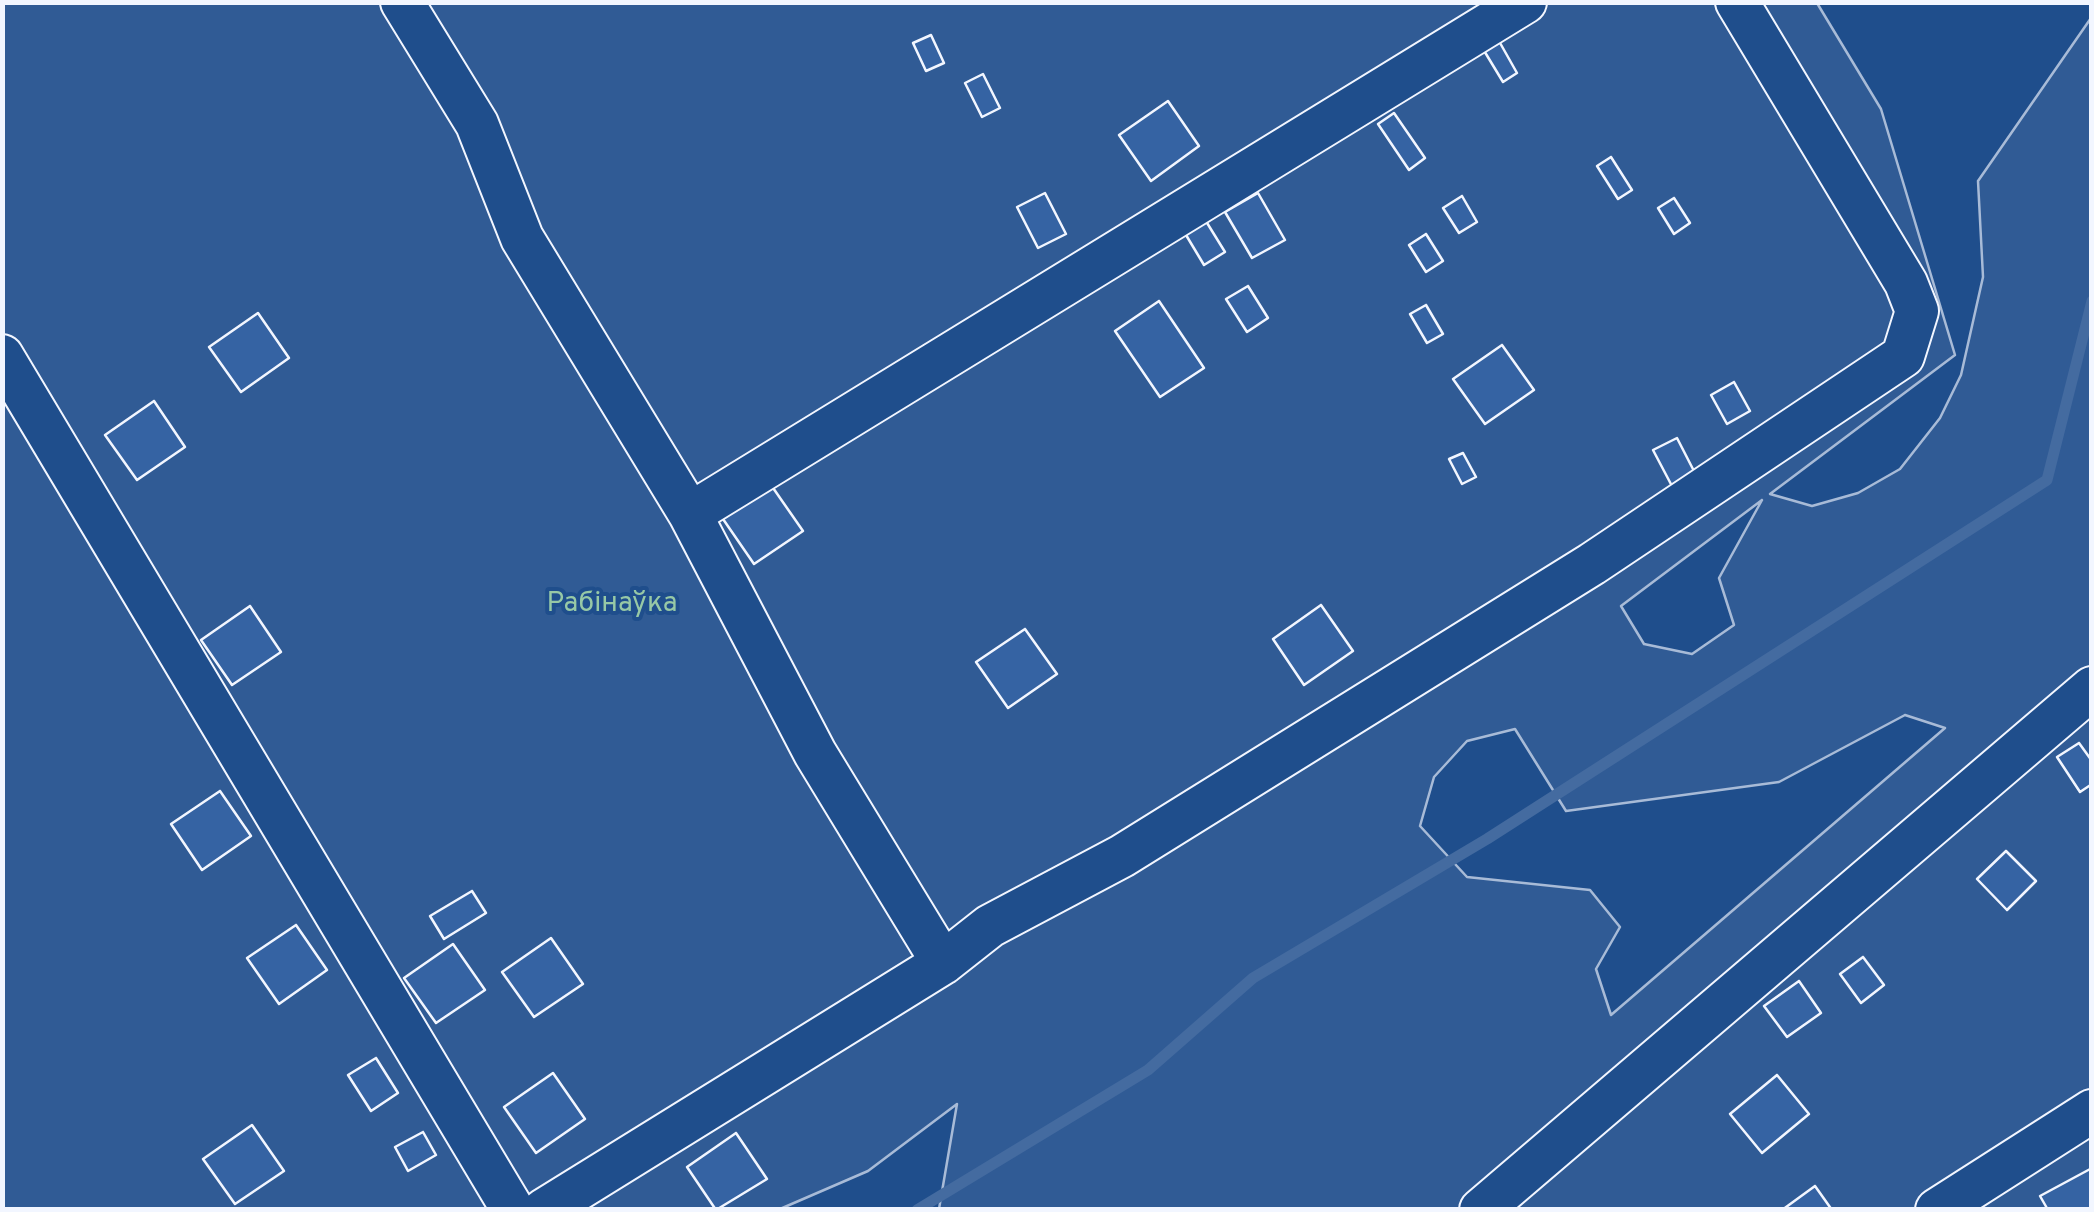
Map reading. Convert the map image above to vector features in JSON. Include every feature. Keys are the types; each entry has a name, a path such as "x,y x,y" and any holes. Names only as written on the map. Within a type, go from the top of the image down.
{"lane":[{"path":"402,2 478,124 522,238 690,514 815,753 943,963"},
{"path":"690,514 1525,2"},
{"path":"544,1210 943,963 990,926 1122,856 1592,564 1902,356 1917,310 1906,283 1737,2"},
{"path":"2,356 513,1210"},
{"path":"1480,1210 2092,688"},
{"path":"1937,1210 2092,1110"}],"shaded area":[{"name":"Рабінаўка","path":"2,3 1817,3 1881,109 1955,355 1770,494 1812,506 1858,493 1900,469 1940,418 1961,375 1983,277 1978,181 2091,18 2091,1209 939,1209 957,1104 868,1171 780,1209 3,1209","holes":["1762,500 1719,578 1734,625 1692,654 1644,644 1621,606","1905,715 1945,728 1611,1015 1596,969 1620,927 1590,890 1467,877 1420,826 1434,777 1467,741 1515,729 1566,811 1779,782"]}],"building":[{"path":"1495,34 1517,73 1503,82 1480,44"},
{"path":"931,35 944,63 926,71 913,43"},
{"path":"983,74 1000,108 982,117 965,83"},
{"path":"1168,101 1199,146 1151,181 1119,135"},
{"path":"1394,113 1425,158 1409,170 1378,124"},
{"path":"1611,157 1632,190 1618,199 1597,166"},
{"path":"1045,193 1066,234 1038,248 1017,207"},
{"path":"1258,193 1285,240 1252,258 1225,212"},
{"path":"1462,196 1477,222 1459,233 1443,208"},
{"path":"1674,198 1690,223 1674,234 1658,208"},
{"path":"1204,218 1225,252 1204,265 1183,230"},
{"path":"1426,234 1443,261 1426,272 1409,245"},
{"path":"1248,286 1268,318 1247,332 1226,299"},
{"path":"1159,301 1204,368 1160,397 1115,331"},
{"path":"1426,305 1443,334 1427,343 1410,314"},
{"path":"258,313 289,358 241,392 209,347"},
{"path":"1502,345 1534,390 1485,424 1453,379"},
{"path":"1734,382 1750,411 1727,424 1711,395"},
{"path":"154,401 185,447 137,480 105,435"},
{"path":"1677,438 1696,475 1673,488 1653,450"},
{"path":"1463,453 1476,477 1462,484 1449,459"},
{"path":"771,485 803,531 754,564 723,519"},
{"path":"1321,605 1353,651 1304,685 1273,639"},
{"path":"250,606 281,652 232,685 201,640"},
{"path":"1025,629 1057,674 1008,708 976,662"},
{"path":"2079,743 2092,761 2092,784 2080,792 2057,757"},
{"path":"220,791 251,836 202,870 171,824"},
{"path":"2006,851 2036,881 2007,910 1977,879"},
{"path":"472,891 486,913 444,939 430,916"},
{"path":"296,925 327,970 279,1004 247,958"},
{"path":"551,938 583,984 534,1017 502,972"},
{"path":"453,944 485,990 436,1023 404,978"},
{"path":"1863,957 1884,985 1861,1003 1840,974"},
{"path":"1799,981 1821,1013 1787,1037 1764,1006"},
{"path":"376,1058 398,1093 371,1111 348,1075"},
{"path":"553,1073 585,1119 536,1153 504,1107"},
{"path":"1777,1075 1809,1114 1762,1153 1730,1114"},
{"path":"252,1125 284,1171 235,1204 203,1159"},
{"path":"423,1132 436,1155 408,1171 395,1147"},
{"path":"736,1133 767,1179 716,1210 687,1167"},
{"path":"2092,1168 2092,1210 2048,1210 2040,1196"},
{"path":"1815,1186 1832,1210 1782,1210"}],"waterway":[{"path":"917,1210 1148,1070 1253,978 1487,839 2047,480 2092,301"}]}
